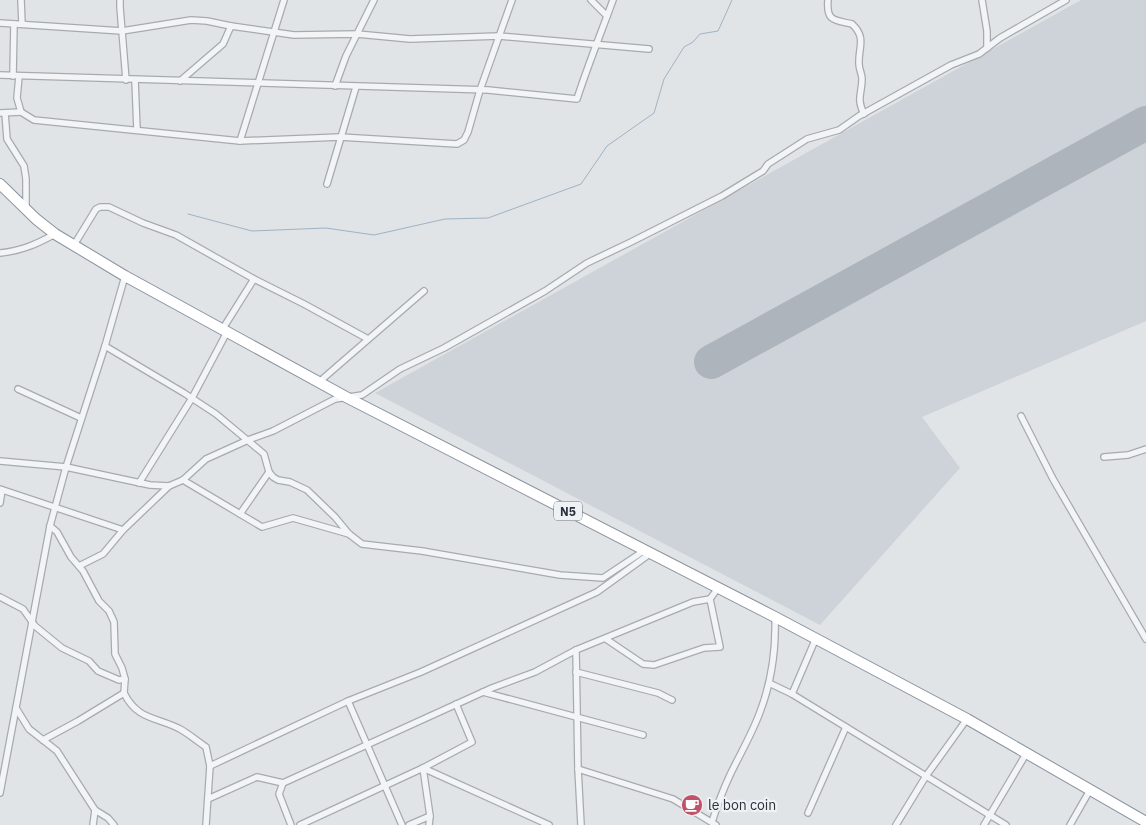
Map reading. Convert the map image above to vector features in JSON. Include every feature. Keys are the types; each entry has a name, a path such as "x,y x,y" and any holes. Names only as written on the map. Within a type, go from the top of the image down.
{"highway":[{"name":"N5","path":"0,184 55,234 125,276 346,397 816,638 967,719 1146,822"}],"street":[{"path":"20,0 22,24"},
{"path":"120,0 126,80"},
{"path":"240,141 284,0"},
{"path":"335,86 346,56 374,0"},
{"path":"26,209 24,166 7,140 2,113 21,112 34,120 240,141 340,137 457,144 464,140 468,132 498,36 512,0"},
{"path":"591,0 608,16"},
{"path":"0,75 480,90 577,99 613,0"},
{"path":"828,0 828,13 831,18 838,22 852,24 860,35 862,44 859,63 862,80 859,96 864,114"},
{"path":"982,0 987,32 987,48"},
{"path":"79,566 103,554 123,530 169,486 183,480 206,459 273,431 334,399 362,395 400,369 444,348 545,291 587,263 722,196 762,171 768,164 807,139 839,130 951,65 979,54 1000,38 1066,0"},
{"path":"0,23 122,31 192,20 294,34 357,34 410,39 498,36 649,49"},
{"path":"14,24 17,98 21,112"},
{"path":"180,81 223,44 231,26"},
{"path":"135,80 137,130"},
{"path":"327,184 356,86"},
{"path":"74,245 96,210 100,206 105,206 148,226 176,235 254,279 368,339"},
{"path":"0,253 27,248 55,234"},
{"path":"0,793 2,764 16,708 50,526 66,467 105,346 125,276"},
{"path":"139,482 192,398 225,331 254,279"},
{"path":"319,382 424,291"},
{"path":"105,346 216,414 264,454 269,472 278,480 290,482 307,490 335,517 349,534 362,544 560,575 603,578 648,552"},
{"path":"18,389 82,418"},
{"path":"1022,416 1053,479 1146,639"},
{"path":"1104,457 1128,455 1146,449"},
{"path":"0,461 66,467 139,482 169,486"},
{"path":"240,514 269,472"},
{"path":"183,480 262,527 293,518 349,534"},
{"path":"0,503 1,489 123,530"},
{"path":"50,526 57,532 99,601 109,611 114,622 115,654 125,679 124,693 134,709 141,714 180,729 206,747 210,766 206,825"},
{"path":"210,766 348,701 421,672 597,592 648,552"},
{"path":"208,799 258,777 283,783 483,692 535,672 576,650 693,602 710,599 718,588"},
{"path":"0,598 23,609 35,626 62,648 89,661 98,671 120,680 125,679"},
{"path":"606,639 643,664 654,666 704,648 720,647 710,599"},
{"path":"578,769 673,799 714,823 730,774 760,713 769,683 776,636 775,617"},
{"path":"792,694 816,638"},
{"path":"576,650 581,825"},
{"path":"576,672 658,693 672,700"},
{"path":"769,683 792,694 1006,825"},
{"path":"483,692 643,736"},
{"path":"42,740 124,693"},
{"path":"348,701 402,825"},
{"path":"300,825 423,768 472,742 456,704"},
{"path":"16,708 29,729 57,751 95,810 108,818 114,825"},
{"path":"896,825 926,776 967,719"},
{"path":"808,814 846,727"},
{"path":"984,825 1026,754"},
{"path":"423,768 430,816 429,825"},
{"path":"423,768 549,825"},
{"path":"283,783 279,794 291,825"},
{"path":"1070,825 1090,790"},
{"path":"93,825 95,810"},
{"path":"408,825 430,816"}],"shaded area":[{"path":"1081,0 1146,0 1146,321 922,417 960,468 820,625 375,393"}],"waterway":[{"path":"188,214 252,231 326,228 374,235 445,219 488,218 581,184 607,146 654,113 664,79 684,47 693,42 700,34 718,31 732,0"}],"runway":[{"path":"711,362 1146,123"}],"place":[{"name":"le bon coin","path":"692,805"}]}
